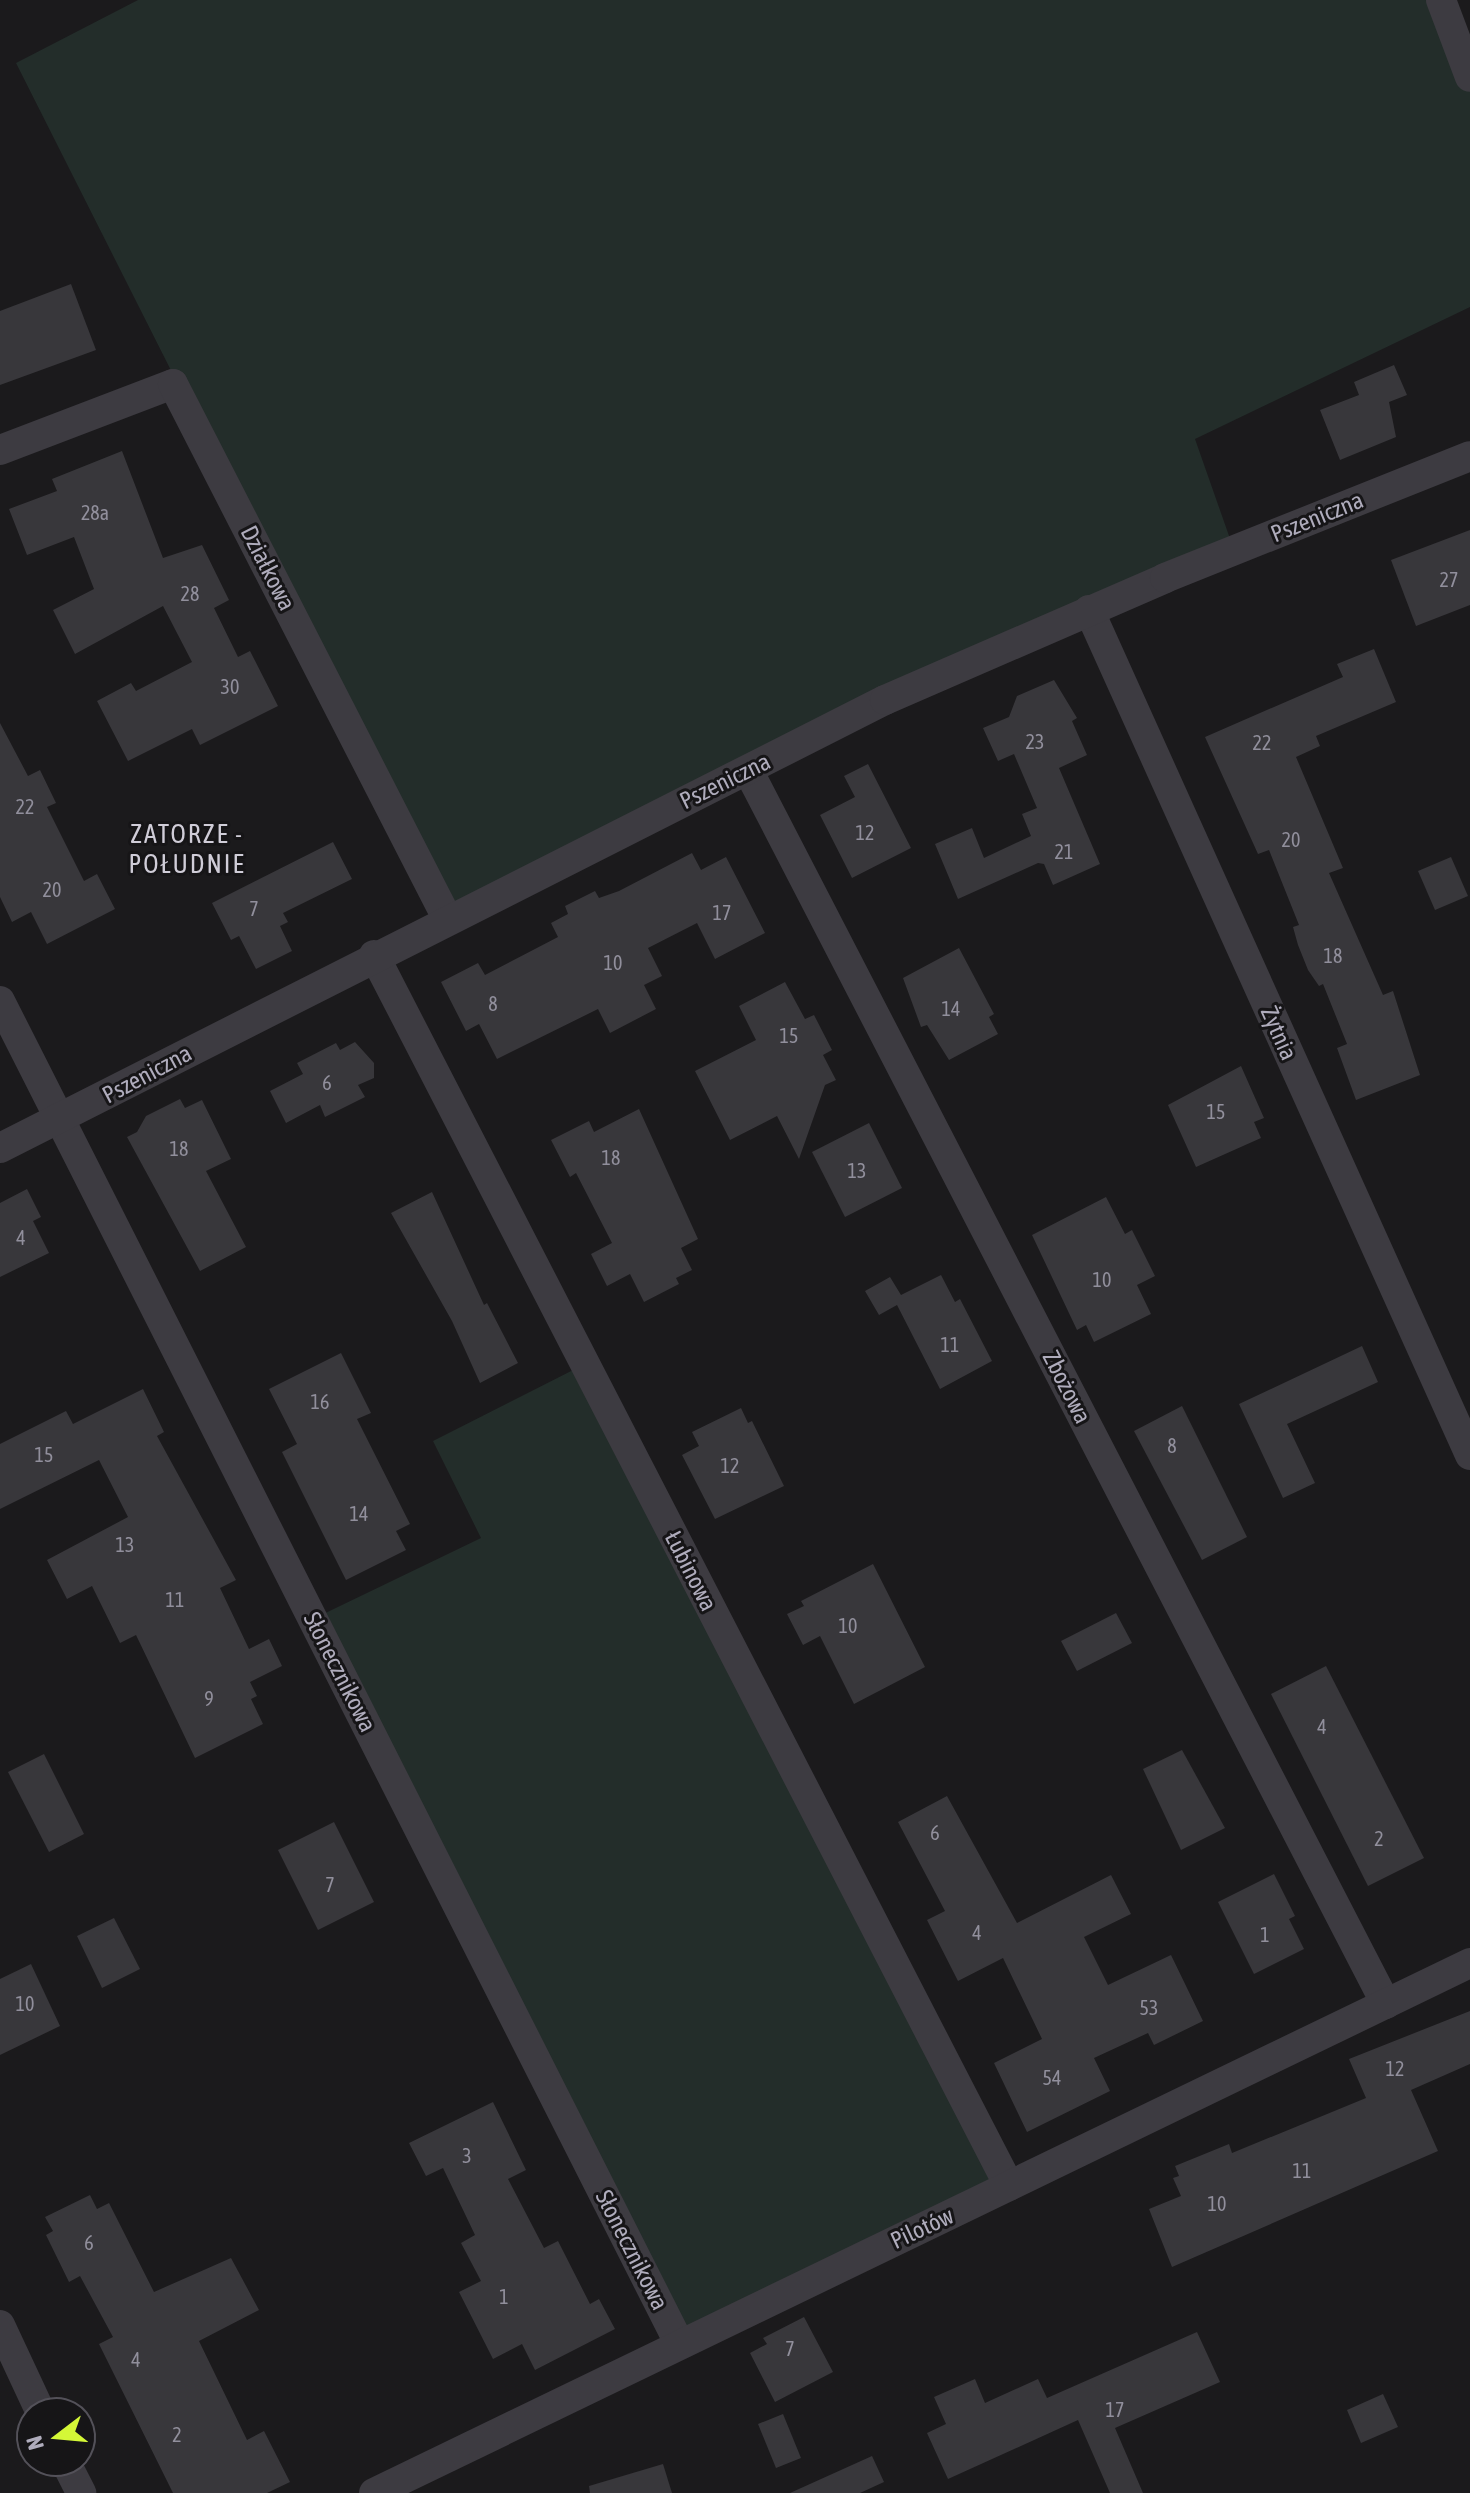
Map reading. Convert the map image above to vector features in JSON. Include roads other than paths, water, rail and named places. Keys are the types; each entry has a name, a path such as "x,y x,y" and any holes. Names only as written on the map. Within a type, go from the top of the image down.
{"street":[{"path":"1441,0 1470,77"},
{"name":"Działkowa","path":"0,450 173,384 447,918"},
{"name":"Pszeniczna","path":"0,1148 61,1120 447,918 885,700 1089,610 1470,456"},
{"name":"Żytnia","path":"1089,610 1470,1455"},
{"name":"Zbożowa","path":"748,770 1386,2004"},
{"name":"Łubinowa","path":"374,955 1009,2186"},
{"name":"Słonecznikowa","path":"0,1001 679,2343"},
{"name":"Pilotów","path":"374,2493 1470,1963"},
{"path":"0,2325 34,2397"}],"district":[{"name":"ZATORZE - POŁUDNIE","path":"187,850"}]}
